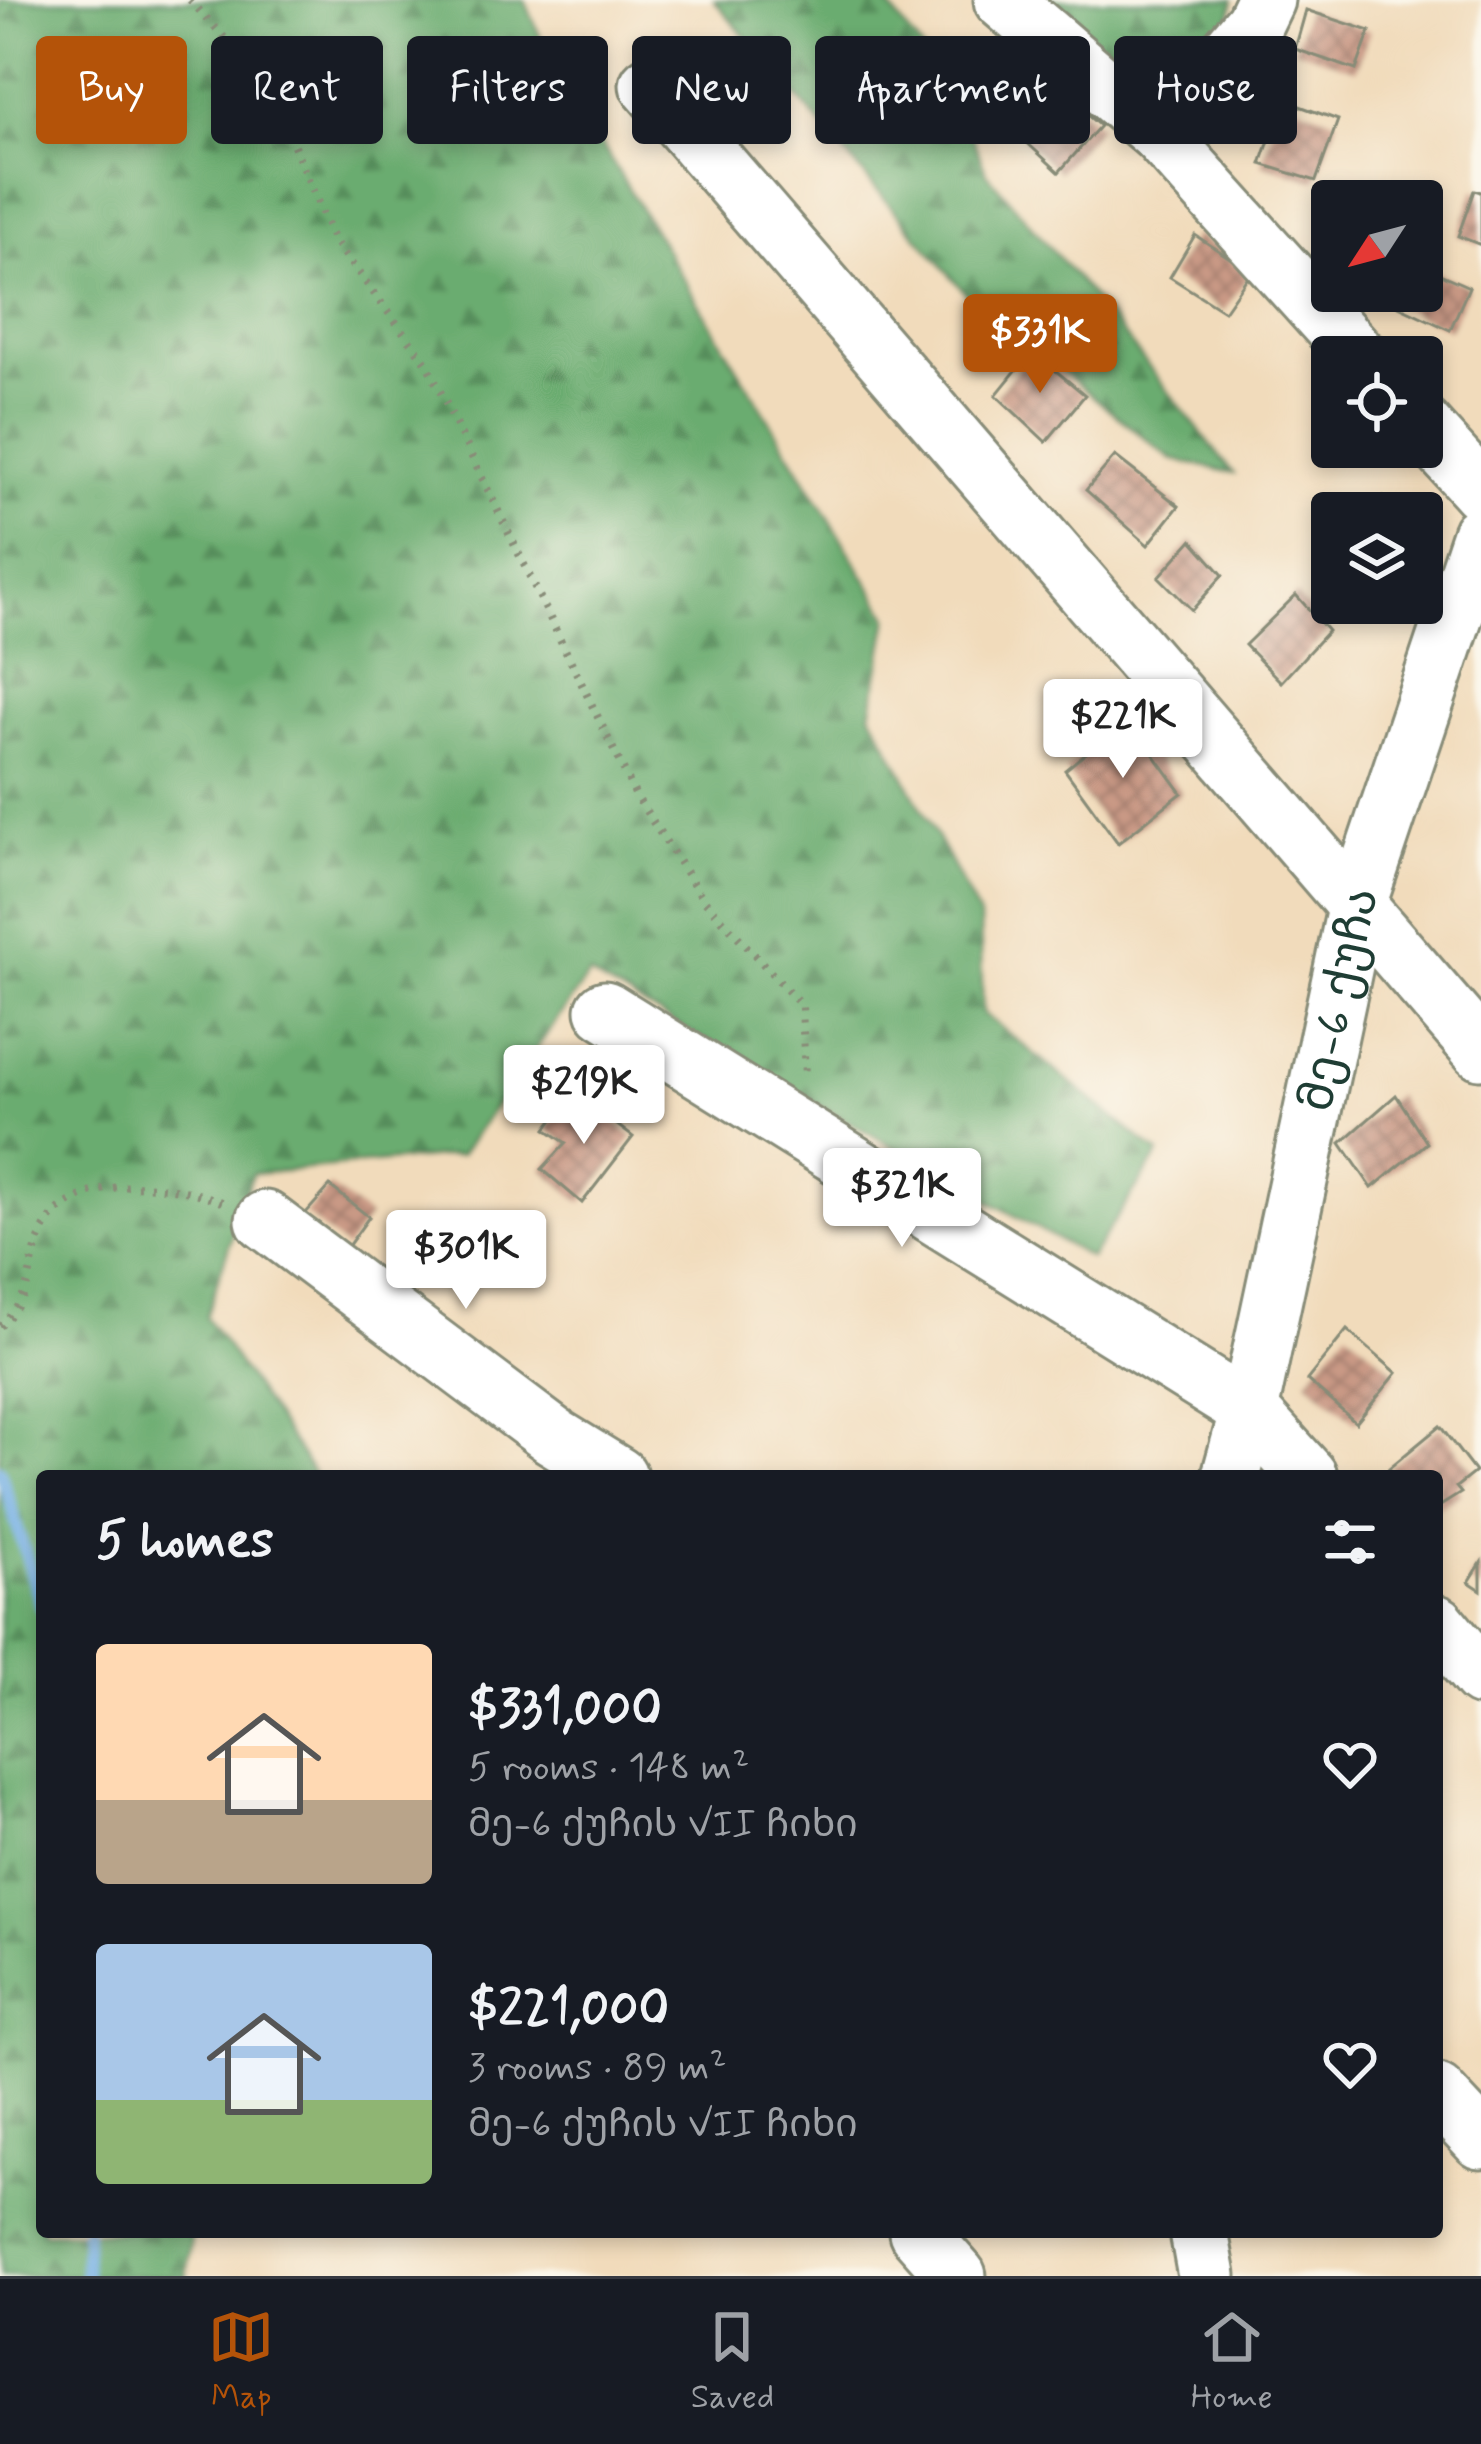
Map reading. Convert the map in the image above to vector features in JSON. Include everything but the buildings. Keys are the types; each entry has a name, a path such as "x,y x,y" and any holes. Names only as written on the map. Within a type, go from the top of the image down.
{"street":[{"path":"1003,0 1114,95"},
{"path":"1244,36 1264,0"},
{"path":"701,144 1481,1050"},
{"path":"1168,144 1341,336"},
{"path":"1443,449 1481,491"},
{"name":"მე-6 ქუჩა","path":"1233,1470 1357,904 1481,534"},
{"path":"605,1010 1249,1411 1303,1470"},
{"path":"265,1220 554,1436 609,1470"},
{"path":"1443,1631 1481,1677"},
{"path":"1443,2099 1481,2140"},
{"path":"923,2238 957,2276"},
{"path":"1200,2238 1208,2276"}],"path":[{"path":"190,0 238,52 280,112 333,239 426,362 636,796 704,900 802,1006 807,1136"},
{"path":"0,1326 21,1306 50,1218 98,1187 139,1184 212,1198 265,1220"}],"green space":[{"path":"0,0 525,0 540,36 407,36 407,144 601,144 889,617 871,713 980,918 983,1013 1159,1154 1090,1258 589,975 460,1155 252,1174 206,1317 311,1470 36,1470 36,2238 191,2238 187,2276 0,2276"},
{"path":"714,0 884,0 912,36 815,36 815,118 791,90 791,36 745,36"},
{"path":"1030,0 1233,0 1230,21 1214,36 1114,36 1114,63 1090,45 1090,36 1078,36"},
{"path":"838,144 975,144 986,172 1233,473 1171,459 968,296"}],"waterway":[{"path":"0,1470 36,1588"},
{"path":"85,2276 86,2238"}]}
